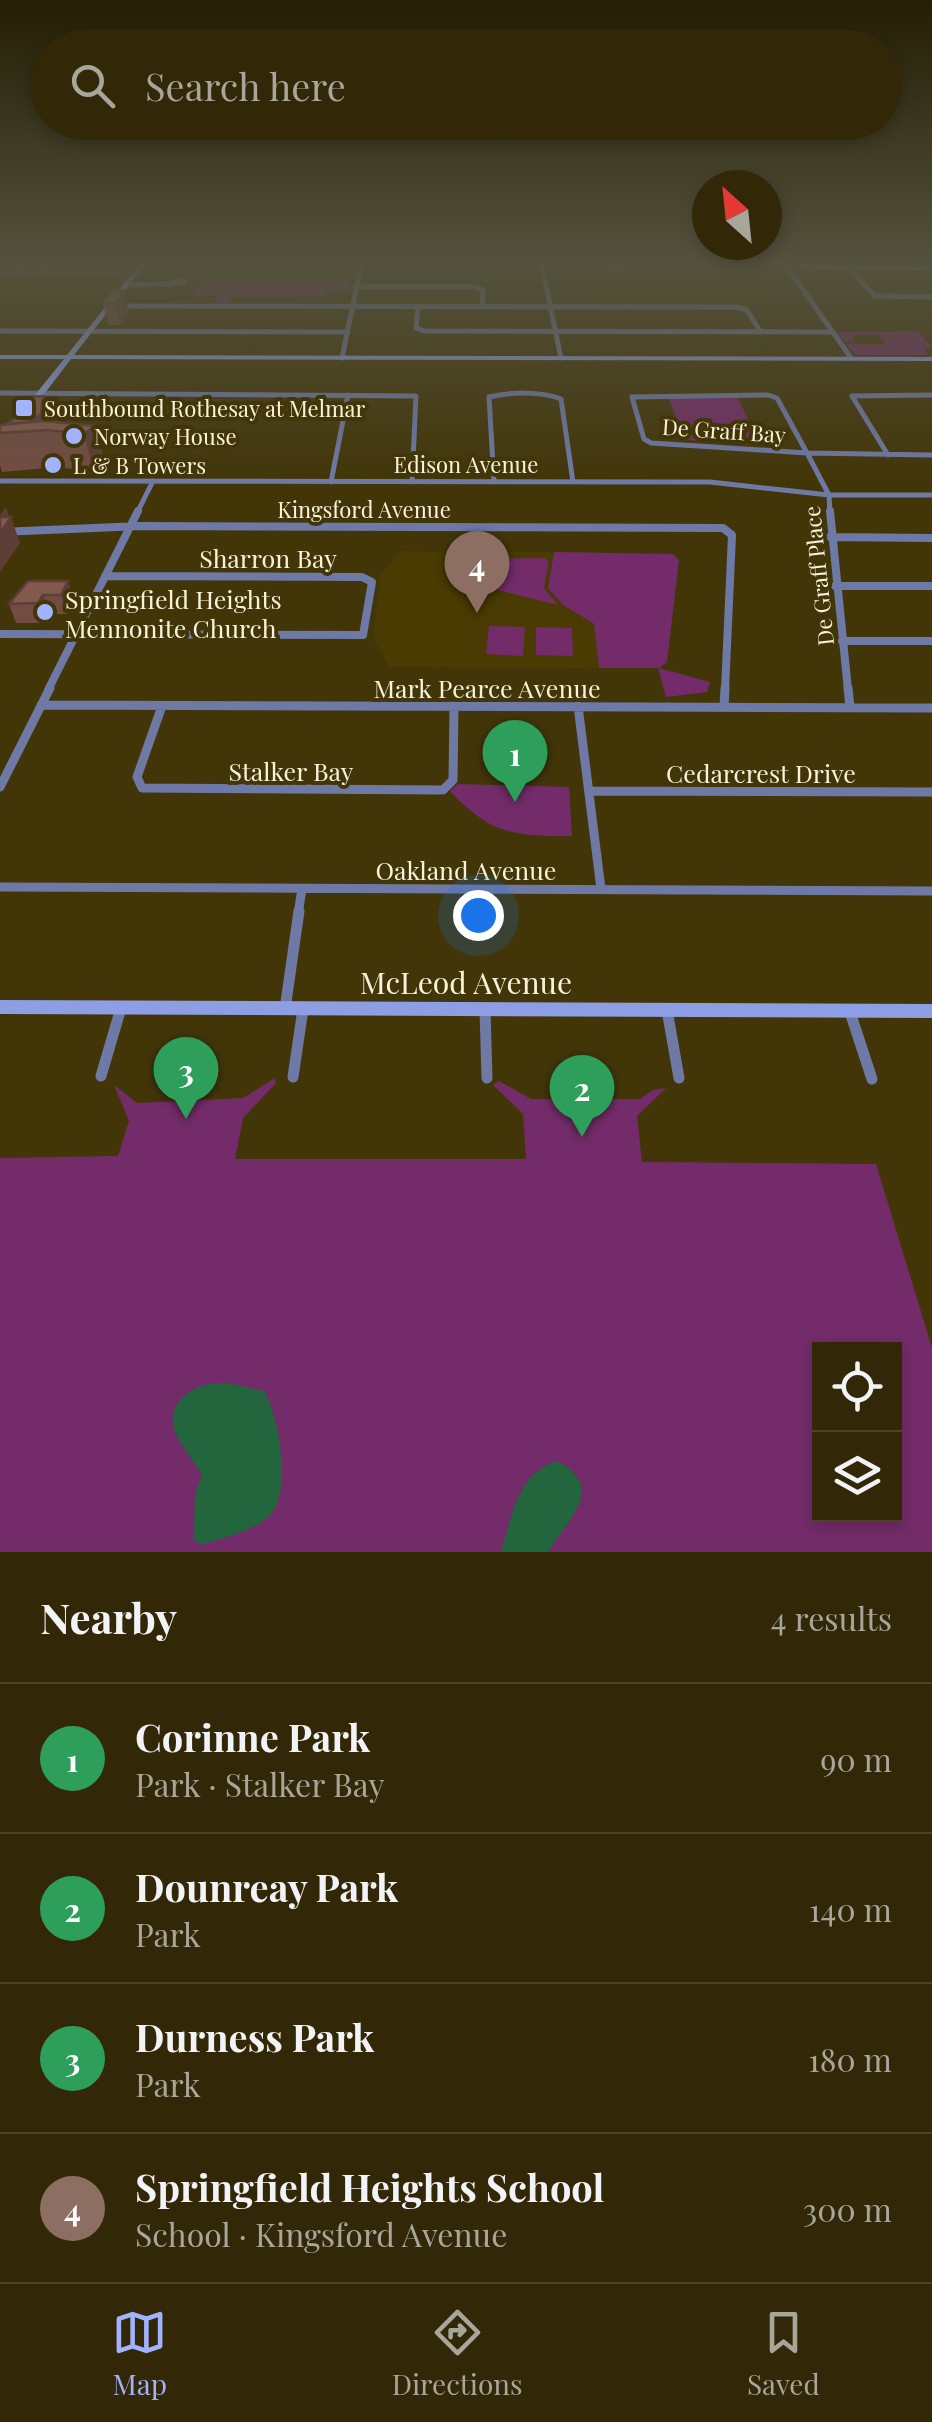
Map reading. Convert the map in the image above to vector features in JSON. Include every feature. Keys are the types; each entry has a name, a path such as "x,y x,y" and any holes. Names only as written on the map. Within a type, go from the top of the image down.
{"street":[{"path":"20,420 86,333"},
{"path":"342,358 348,333"},
{"path":"556,333 561,358"},
{"path":"832,333 850,358"},
{"path":"0,357 932,358"},
{"path":"0,392 419,398 412,482"},
{"path":"331,482 348,394"},
{"path":"494,482 489,398 551,395 561,399 573,482"},
{"path":"888,455 852,396 932,395"},
{"name":"De Graff Place","path":"772,396 828,495 850,708"},
{"name":"De Graff Bay","path":"772,396 632,397 646,442 807,453"},
{"path":"807,453 932,455"},
{"name":"Edison Avenue","path":"0,481 710,482 828,495 932,495"},
{"path":"0,787 153,481"},
{"name":"Kingsford Avenue","path":"0,532 131,526 728,530 732,536 724,707"},
{"path":"830,537 932,538"},
{"name":"Sharron Bay","path":"0,634 362,635 372,582 362,577 105,576"},
{"path":"835,586 932,586"},
{"path":"842,641 932,641"},
{"name":"Mark Pearce Avenue","path":"42,705 932,708"},
{"name":"Stalker Bay","path":"162,706 137,777 142,788 443,790 452,780 454,708"},
{"path":"578,706 601,889"},
{"name":"Cedarcrest Drive","path":"591,791 932,792"},
{"name":"Oakland Avenue","path":"0,887 932,891"},
{"path":"285,1009 302,889"},
{"name":"McLeod Avenue","path":"0,1008 932,1011"},
{"path":"101,1076 121,1008"},
{"path":"294,1077 303,1009"},
{"path":"484,1010 487,1078"},
{"path":"667,1010 679,1078"},
{"path":"850,1012 872,1079"}],"shaded area":[{"path":"837,333 920,333 932,348 924,349 928,355 855,355 845,343 886,345 878,335 852,335 855,342 844,341"},
{"path":"668,398 738,398 760,445 686,440"},
{"path":"400,551 554,552 548,588 563,605 594,624 599,668 389,667 373,637 381,575"},
{"path":"554,552 673,554 679,560 667,662 659,668 710,682 707,692 666,697 658,668 599,668 594,624 563,605 548,588"},
{"path":"467,559 549,561 544,588 558,605 466,582"},
{"path":"489,626 525,627 523,656 486,654"},
{"path":"536,627 572,628 573,656 536,655"},
{"path":"458,784 569,787 572,836 519,833 491,825 450,791"},
{"path":"275,1078 276,1083 243,1118 235,1159 526,1159 523,1114 493,1085 499,1081 531,1099 640,1099 653,1090 666,1088 637,1116 642,1162 876,1164 932,1348 932,1552 0,1552 0,1158 118,1156 129,1121 114,1085 137,1103 243,1098"},
{"path":"228,1383 264,1391 278,1434 281,1487 272,1513 258,1525 200,1545 194,1539 195,1494 202,1475 178,1437 173,1417 183,1397 193,1389"},
{"path":"557,1461 580,1482 581,1494 572,1517 548,1552 501,1552 525,1486 533,1475"}],"building":[{"path":"43,396 41,414 27,422 6,424 26,411 28,397"},
{"path":"43,421 95,426 84,434 47,430 0,433 0,425"},
{"path":"0,517 11,517 0,533"},
{"path":"28,581 68,581 61,595 43,595 38,603 9,604"}],"place":[{"name":"Southbound Rothesay at Melmar","path":"24,408"},
{"name":"Norway House","path":"74,436"},
{"name":"L & B Towers","path":"53,465"},
{"name":"Springfield Heights Mennonite Church","path":"45,612"},
{"name":"Springfield Heights School","path":"477,613"},
{"name":"Corinne Park","path":"515,802"},
{"name":"Durness Park","path":"186,1119"},
{"name":"Dounreay Park","path":"582,1137"}]}
